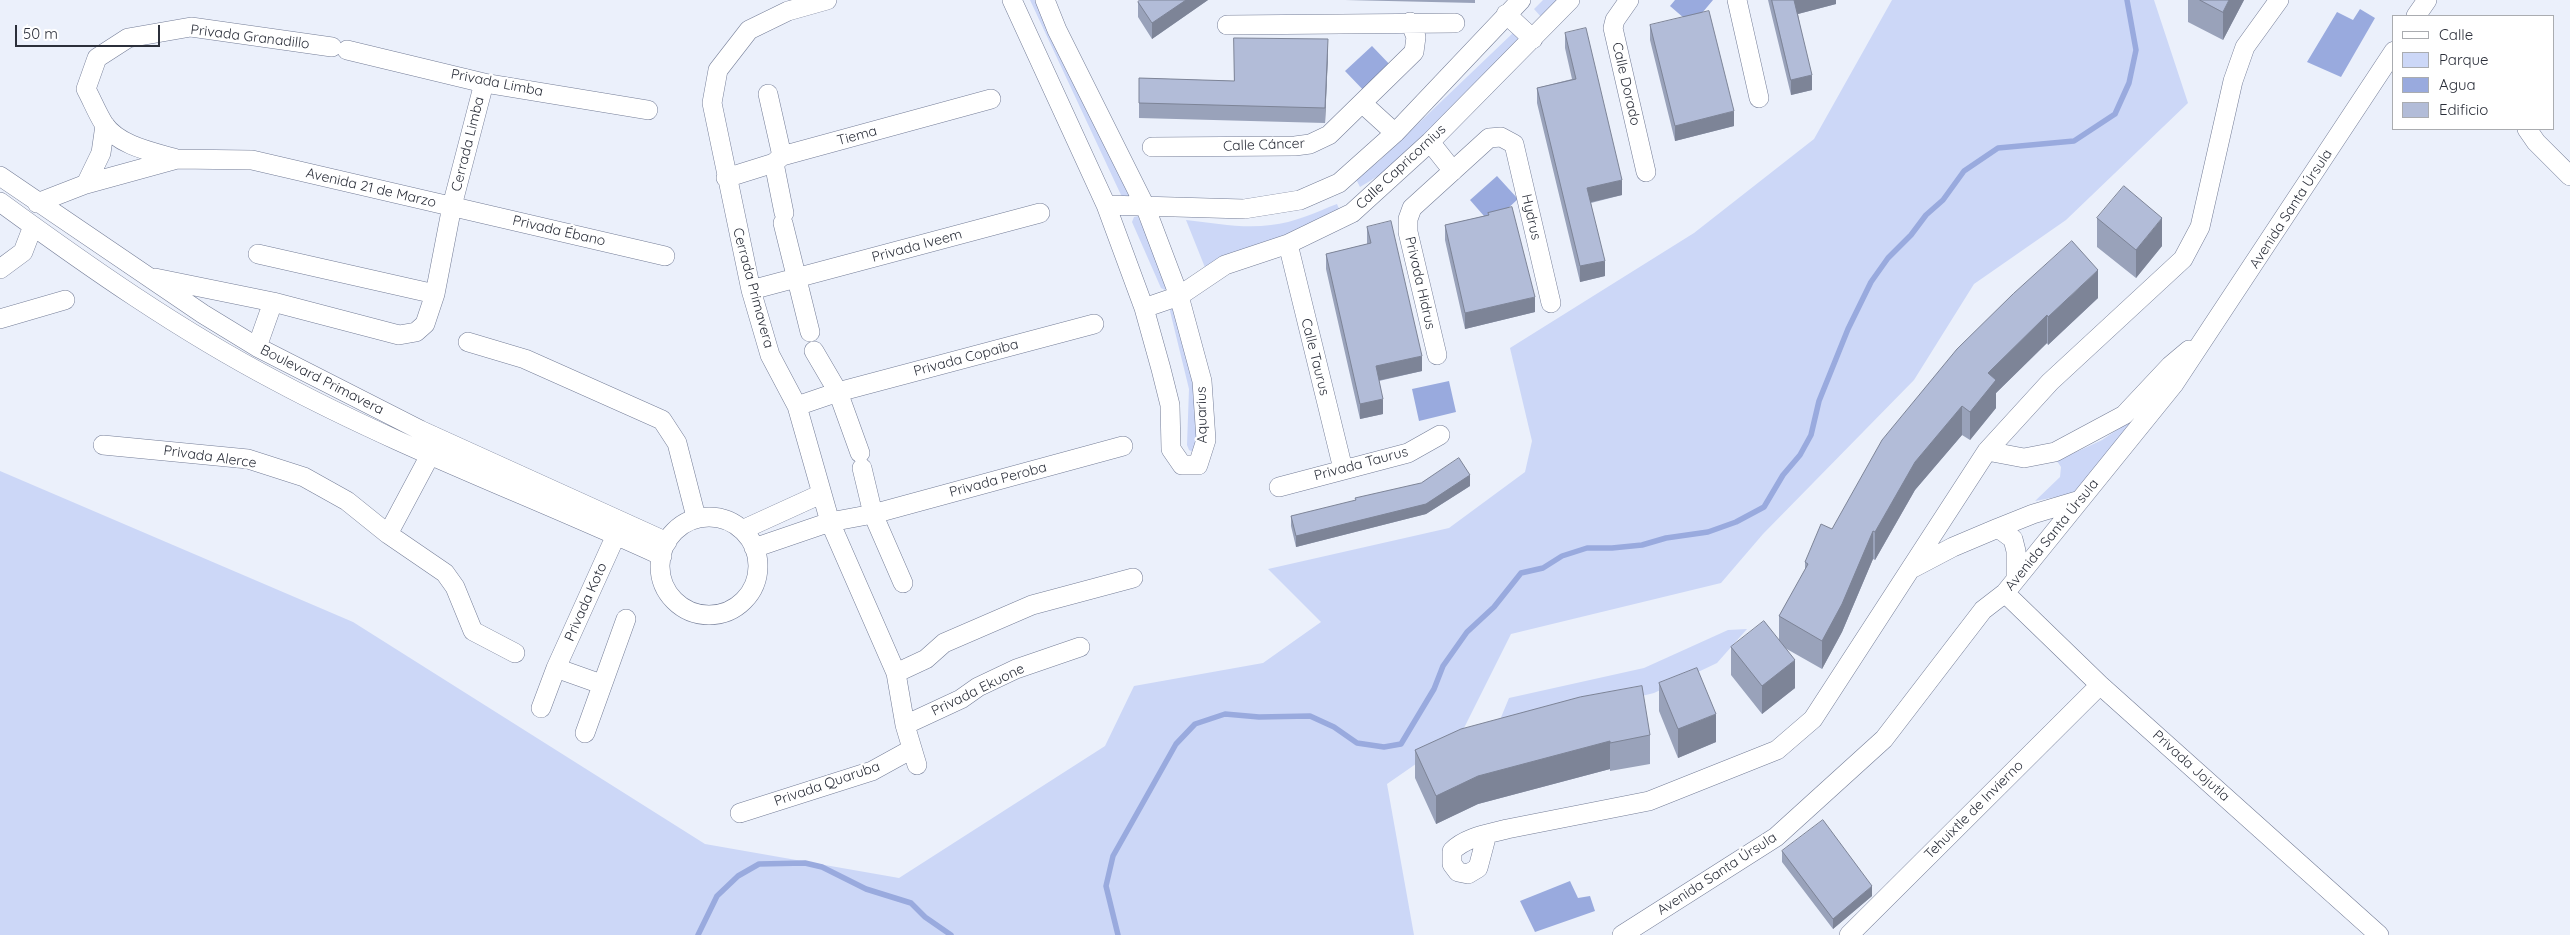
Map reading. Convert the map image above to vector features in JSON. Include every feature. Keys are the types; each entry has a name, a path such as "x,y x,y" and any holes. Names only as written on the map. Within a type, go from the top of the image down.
{"street":[{"name":"Cerrada Primavera","path":"826,0 788,11 749,30 718,70 712,103 726,178 751,290 770,355 797,406 820,494 830,522 896,672 904,725 914,757"},
{"name":"Aquarius","path":"1012,0 1106,205 1144,308 1170,405 1171,449 1182,465 1198,465 1206,440 1202,381 1179,296 1145,206 1057,30 1045,0"},
{"name":"Calle Capricornius","path":"1106,205 1244,209 1300,200 1338,183 1396,133 1521,0"},
{"name":"Calle Capricornius","path":"1144,308 1179,296 1225,266 1288,244 1352,213 1430,142 1570,0"},
{"name":"Calle Dorado","path":"1629,0 1615,20 1613,28 1646,172"},
{"path":"1737,0 1760,98"},
{"path":"1487,834 1648,801 1777,750 1813,719 1987,451 2050,382 2183,259 2200,227 2233,81 2245,47 2279,0"},
{"path":"2417,15 2427,0"},
{"path":"1506,14 1533,39"},
{"name":"Calle Cáncer","path":"1152,147 1295,146 1310,144 1329,136 1414,52 1416,37 1410,22"},
{"path":"1227,25 1455,23"},
{"name":"Privada Granadillo","path":"105,125 86,88 97,58 128,38 191,27 339,48"},
{"name":"Privada Limba","path":"339,48 484,83 648,110"},
{"name":"Avenida Santa Úrsula","path":"1622,935 1776,837 1884,739 1983,610 2011,586 2174,384 2392,54"},
{"name":"Cerrada Limba","path":"452,206 484,83"},
{"path":"768,94 784,218 796,278 810,332"},
{"name":"Tiema","path":"726,178 778,160 991,100"},
{"path":"1362,104 1396,133"},
{"path":"105,125 118,137 138,147 177,159"},
{"path":"86,184 101,153 105,125"},
{"path":"2528,130 2536,142 2570,176"},
{"name":"Privada Hidrus","path":"1437,356 1408,232 1408,219 1412,208 1489,138 1501,137"},
{"name":"Hydrus","path":"1501,137 1514,144 1551,303"},
{"path":"1430,142 1453,171"},
{"name":"Avenida 21 de Marzo","path":"37,203 86,184 177,159 252,160 452,206 435,294 425,324 416,332 399,334 273,302 145,276"},
{"name":"Boulevard Primavera","path":"0,176 145,276 257,347 619,528 665,549"},
{"path":"1338,183 1338,192 1352,213"},
{"name":"Boulevard Primavera","path":"0,202 184,329 276,382 430,455 619,528"},
{"name":"Privada Ébano","path":"452,206 665,256"},
{"name":"Privada Iveem","path":"751,290 1040,213"},
{"path":"0,269 23,252 33,226"},
{"name":"Calle Taurus","path":"1288,244 1343,469"},
{"path":"258,254 435,294"},
{"path":"130,293 145,276"},
{"path":"0,319 66,300"},
{"path":"257,347 273,302"},
{"name":"Privada Copaiba","path":"797,406 838,392 1094,324"},
{"path":"1987,451 2024,458 2055,452 2124,415 2170,366 2205,336"},
{"path":"468,342 525,359 662,420 677,442 696,517"},
{"path":"814,351 838,392 861,460 873,514 903,583"},
{"name":"Privada Taurus","path":"1279,487 1408,453 1440,435"},
{"path":"388,534 440,438"},
{"name":"Privada Alerce","path":"103,445 248,459 304,477 346,501 388,534 445,573 455,587 473,631 514,653"},
{"name":"Privada Peroba","path":"830,522 873,514 1123,446"},
{"path":"742,530 820,494"},
{"path":"1911,569 1953,547 1998,528 2033,514 2080,500"},
{"path":"712,516 732,522 742,530 748,535 757,554 758,575 749,595 734,609 714,615 693,612 681,606 671,597 660,568 665,549 674,532 696,517 712,516"},
{"path":"754,548 830,522"},
{"name":"Privada Koto","path":"541,708 556,668 619,528"},
{"path":"1998,528 2013,539 2016,551 2011,586"},
{"path":"896,672 926,659 944,643 1032,605 1133,578"},
{"name":"Privada Jojutla","path":"2011,586 2100,685 2380,935"},
{"path":"585,733 601,684 626,619"},
{"name":"Privada Ekuone","path":"904,725 961,699 978,688 1016,669 1080,647"},
{"path":"556,668 601,684"},
{"name":"Tehuixtle de Invierno","path":"1849,935 2100,685"},
{"name":"Privada Quaruba","path":"740,813 914,757"}],"green space":[{"path":"1030,0 1042,0 1133,194 1130,200 1125,200 1121,195"},
{"path":"1543,0 1560,0 1542,18 1534,9"},
{"path":"1892,0 2154,0 2188,103 2066,220 1974,284 1914,380 1763,534 1721,583 1511,634 1462,732 1387,784 1414,935 0,935 0,471 353,622 705,844 899,878 1105,746 1134,686 1263,663 1321,622 1268,569 1449,528 1525,472 1532,441 1510,348 1694,233 1814,139"},
{"path":"1514,32 1522,43 1383,173 1360,187 1355,177 1378,162"},
{"path":"1337,204 1342,216 1206,270 1186,220 1239,226 1271,225 1296,220"},
{"path":"1138,216 1169,287 1165,290 1161,288 1132,222 1134,217"},
{"path":"1172,307 1176,307 1198,390 1197,449 1193,452 1189,450 1187,445 1189,389 1170,311"},
{"path":"2136,417 2082,489 2067,495 2035,501 2060,477 2061,467 2057,461 2102,440"},
{"path":"1747,629 1717,663 1654,693 1495,732 1509,698 1644,668 1728,630"}],"water":[{"path":"1675,0 1713,0 1692,25 1670,6"},
{"path":"2360,9 2375,18 2341,77 2307,62 2337,12 2353,20"},
{"path":"1372,46 1394,69 1368,95 1345,71"},
{"path":"1497,176 1518,199 1491,224 1470,200"},
{"path":"1449,381 1456,412 1419,421 1412,389"},
{"path":"1570,881 1578,898 1590,896 1595,911 1535,932 1520,901"}],"building":[{"path":"1140,0 1186,0 1152,23 1138,2"},
{"path":"1772,0 1794,0 1812,75 1791,80"},
{"path":"2200,0 2229,0 2223,12"},
{"path":"1709,11 1734,111 1675,126 1650,25"},
{"path":"1586,28 1622,180 1587,188 1605,261 1580,266 1537,88 1576,79 1565,33"},
{"path":"1234,38 1328,39 1325,108 1139,103 1139,78 1234,81"},
{"path":"2124,186 2162,218 2136,250 2097,218"},
{"path":"1512,207 1535,297 1465,313 1445,225 1489,215 1488,213"},
{"path":"1391,221 1422,356 1376,366 1383,399 1360,404 1326,254 1371,243 1367,227"},
{"path":"2072,241 2098,270 2048,317 2047,315 1988,373 1996,380 1970,412 1962,406 1915,462 1875,532 1873,531 1842,604 1822,641 1779,616 1808,564 1805,562 1821,524 1832,529 1882,440 1957,349 2013,294"},
{"path":"1459,458 1470,475 1426,504 1296,536 1291,516 1356,500 1355,498 1421,483"},
{"path":"1764,621 1795,660 1762,686 1731,647"},
{"path":"1697,668 1716,714 1678,729 1659,683"},
{"path":"1642,686 1650,735 1610,743 1610,741 1478,776 1436,796 1415,750 1461,729 1580,697"},
{"path":"1823,820 1872,886 1833,919 1782,851"}],"waterway":[{"path":"1118,935 1106,886 1113,856 1176,744 1195,724 1225,714 1259,717 1310,716 1334,727 1357,743 1384,747 1401,744 1434,689 1443,666 1467,632 1494,607 1521,573 1543,568 1562,556 1587,548 1642,545 1666,538 1708,532 1736,522 1764,507 1783,475 1800,455 1811,435 1819,401 1848,329 1871,282 1888,258 1911,235 1926,215 1943,200 1964,171 1998,148 2074,141 2115,114 2129,83 2136,50 2127,0"},
{"path":"698,935 717,896 738,876 759,864 805,863 822,867 866,889 911,903 925,917 951,935"}]}
